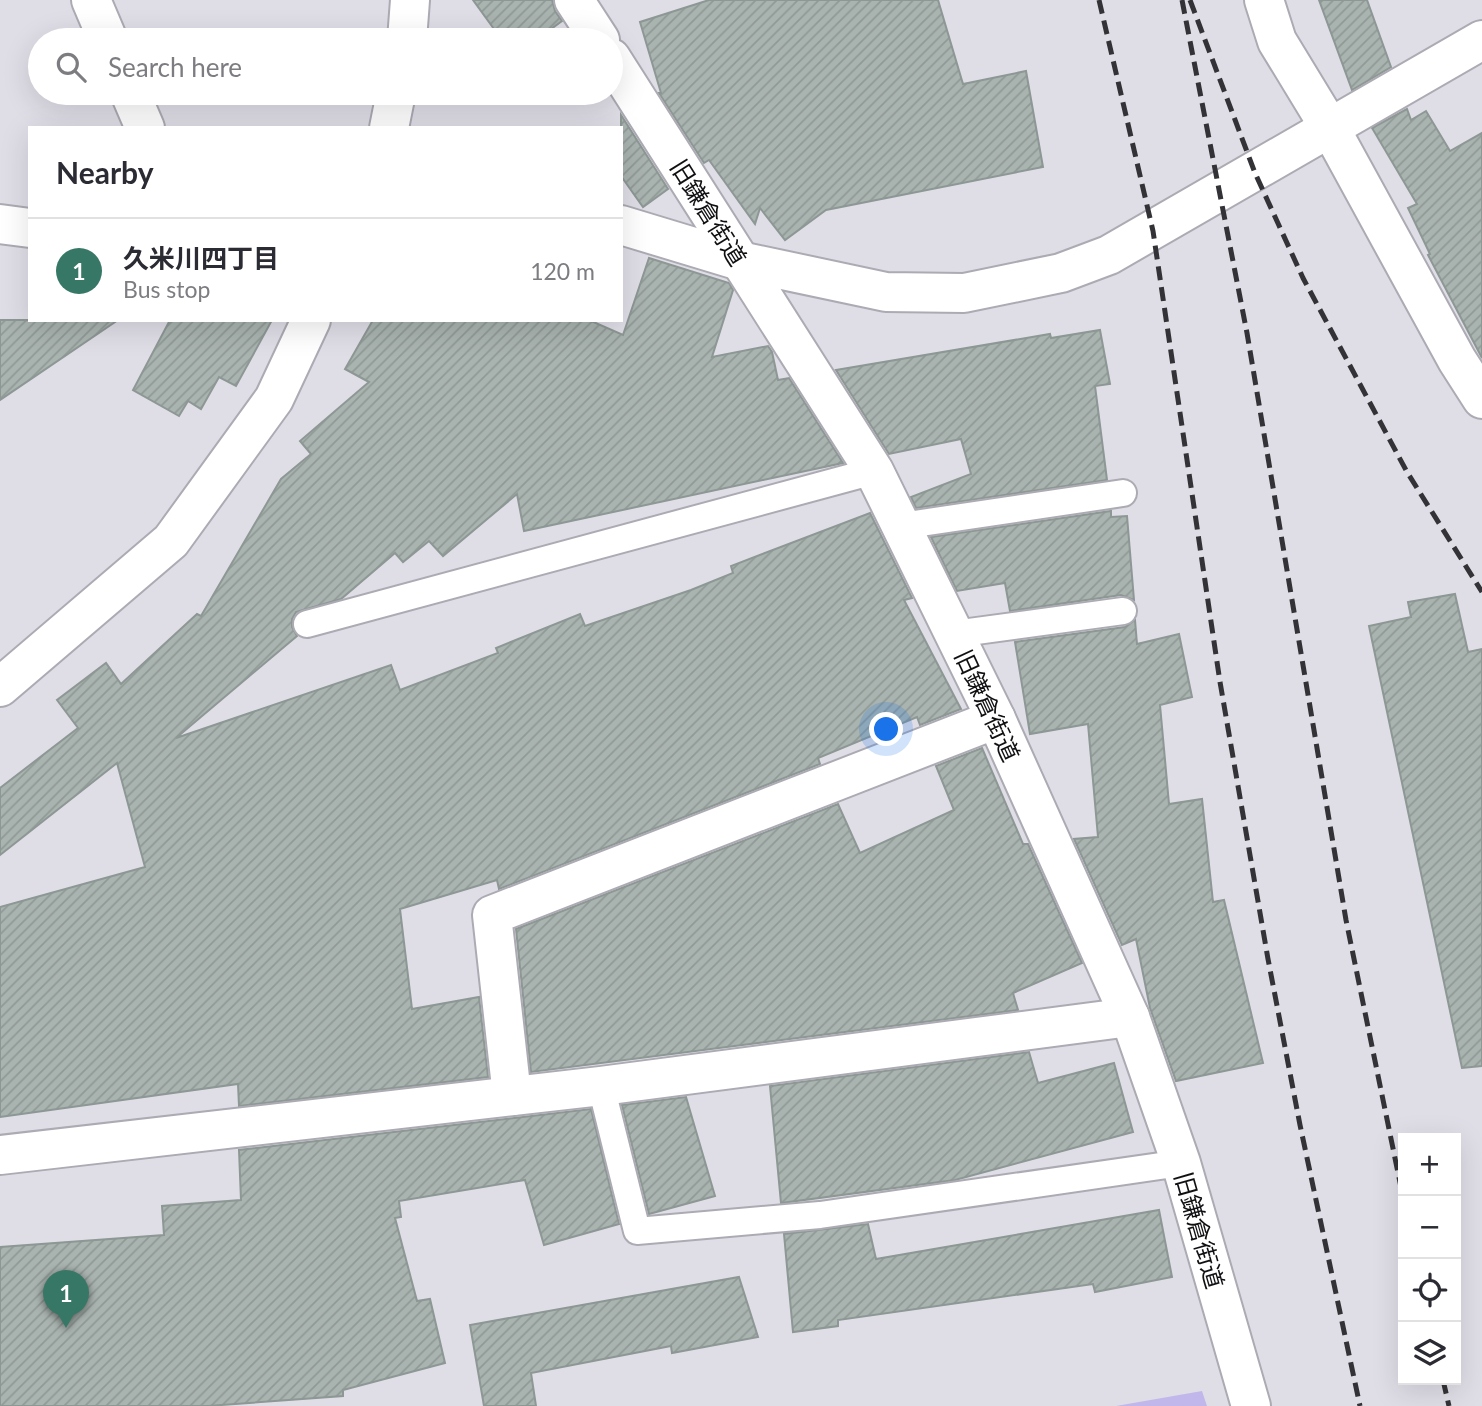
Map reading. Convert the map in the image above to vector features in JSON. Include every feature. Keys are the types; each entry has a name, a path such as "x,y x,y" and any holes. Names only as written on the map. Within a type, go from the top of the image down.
{"street":[{"path":"91,0 103,28"},
{"path":"408,28 410,0"},
{"path":"1264,0 1277,41 1470,356 1482,399"},
{"path":"583,2 595,28"},
{"path":"623,226 740,261 886,292 964,293 1061,273 1109,255 1482,40"},
{"name":"旧鎌倉街道","path":"623,77 874,471 996,719 1130,1017 1181,1163 1251,1406"},
{"path":"135,105 144,126"},
{"path":"389,126 394,105"},
{"path":"0,224 28,228"},
{"path":"0,687 171,541 274,399 310,322"},
{"path":"512,1096 492,915 996,719"},
{"path":"0,1155 601,1086 1130,1017"}],"lane":[{"path":"307,624 874,471"},
{"path":"901,526 1124,493"},
{"path":"954,634 1123,611"},
{"path":"601,1086 637,1231 820,1215 1181,1163"}],"shaded area":[{"path":"1202,1391 1207,1406 1116,1406"}],"building":[{"path":"473,0 552,0 562,21 552,28 493,28"},
{"path":"709,0 938,0 963,84 1026,71 1043,167 826,210 785,240 760,208 755,224 709,160 704,163 659,93 640,22"},
{"path":"1319,0 1367,0 1391,67 1352,90"},
{"path":"1407,109 1411,120 1426,111 1450,151 1482,133 1482,358 1428,255 1430,254 1408,208 1417,204 1372,128"},
{"path":"621,115 668,189 643,207 623,179"},
{"path":"649,258 729,283 733,290 712,357 768,346 772,352 778,380 789,378 843,463 524,531 517,494 443,556 429,541 403,562 395,553 341,599 296,612 292,627 297,636 176,738 391,665 400,690 498,653 496,648 580,614 585,626 691,590 733,573 731,566 870,513 912,598 904,600 961,709 920,725 917,717 818,758 820,764 499,889 497,880 400,909 412,1009 479,997 488,1077 239,1106 238,1084 0,1117 0,907 145,867 117,763 0,855 0,788 78,728 57,700 106,663 121,684 197,614 201,616 281,479 311,454 300,441 369,382 345,369 372,322 594,322 623,335"},
{"path":"0,320 115,322 0,400"},
{"path":"169,322 271,322 236,386 219,377 201,409 188,401 179,416 133,390"},
{"path":"1100,330 1110,384 1095,386 1107,480 916,508 911,497 971,474 961,439 889,454 836,370 1050,334 1051,338"},
{"path":"1111,511 1111,517 1127,516 1134,600 1121,595 1010,611 1005,583 957,591 931,537"},
{"path":"1455,594 1468,652 1482,649 1482,1066 1462,1068 1369,626 1411,617 1408,602"},
{"path":"1135,620 1137,644 1179,634 1192,697 1160,705 1169,804 1202,799 1213,902 1224,900 1263,1063 1176,1081 1150,1008 1136,939 1122,945 1074,839 1098,837 1088,724 1030,734 1015,642 1125,627"},
{"path":"982,748 1023,844 1028,844 1082,963 1013,993 1018,1010 531,1072 516,929 838,804 860,853 954,810 936,766"},
{"path":"1029,1052 1038,1083 1114,1063 1133,1132 955,1180 781,1203 770,1086"},
{"path":"686,1097 715,1196 649,1214 622,1105"},
{"path":"591,1109 619,1224 544,1245 525,1180 399,1201 401,1217 395,1218 417,1301 430,1299 445,1363 343,1390 343,1396 208,1406 0,1406 0,1247 164,1235 162,1206 241,1200 239,1150"},
{"path":"1159,1210 1172,1277 1095,1292 1093,1284 838,1320 838,1326 793,1332 784,1234 868,1224 876,1259"},
{"path":"739,1277 758,1337 672,1353 671,1346 531,1373 536,1406 484,1406 470,1325"}],"railway":[{"path":"1099,0 1153,231 1220,682 1268,959 1300,1125 1360,1406"},
{"path":"1182,0 1247,333 1346,920 1403,1196"},
{"path":"1190,0 1255,173 1303,278 1407,472 1482,592"},
{"path":"1444,1385 1449,1406"}],"place":[{"name":"久米川四丁目","path":"66,1328"}]}
